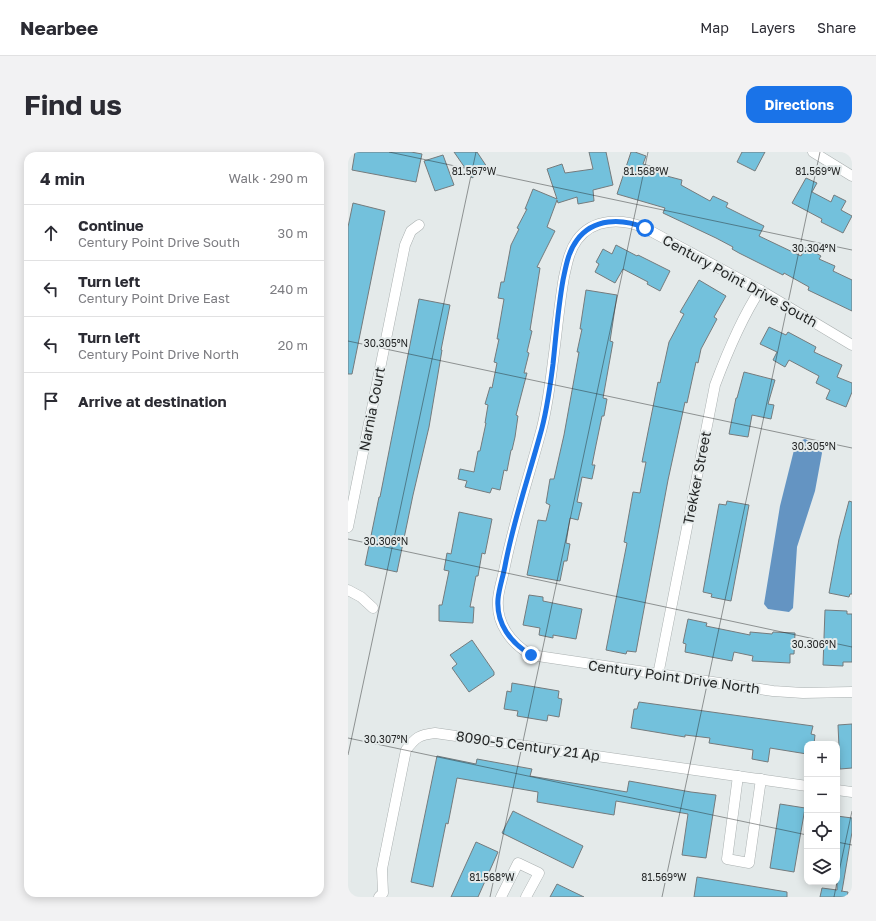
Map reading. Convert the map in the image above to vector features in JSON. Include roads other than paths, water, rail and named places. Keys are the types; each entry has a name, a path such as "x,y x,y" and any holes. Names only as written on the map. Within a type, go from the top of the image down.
{"street":[{"path":"813,152 852,176"},
{"name":"Century Point Drive South","path":"506,632 501,622 498,599 508,547 541,434 546,411 555,350 559,304 567,262 576,241 582,234 594,226 605,222 617,221 635,224 645,228 760,290 852,345"},
{"name":"Narnia Court","path":"348,527 404,245 410,231 419,225"},
{"name":"Trekker Street","path":"658,675 715,385 725,358 760,290"},
{"path":"348,590 361,597 373,608"},
{"name":"Century Point Drive North","path":"506,632 513,642 531,655 773,691 811,693 852,692"},
{"name":"8090-5 Century 21 Ap","path":"384,896 382,869 406,750 414,739 423,735 435,733 804,786"},
{"path":"738,776 727,859 749,862 761,779"},
{"path":"840,790 852,792"},
{"path":"500,897 518,863 538,873 526,897"}],"water":[{"path":"805,439 818,445 822,453 815,491 797,547 793,608 789,612 768,609 764,604 780,506 796,442"}]}
